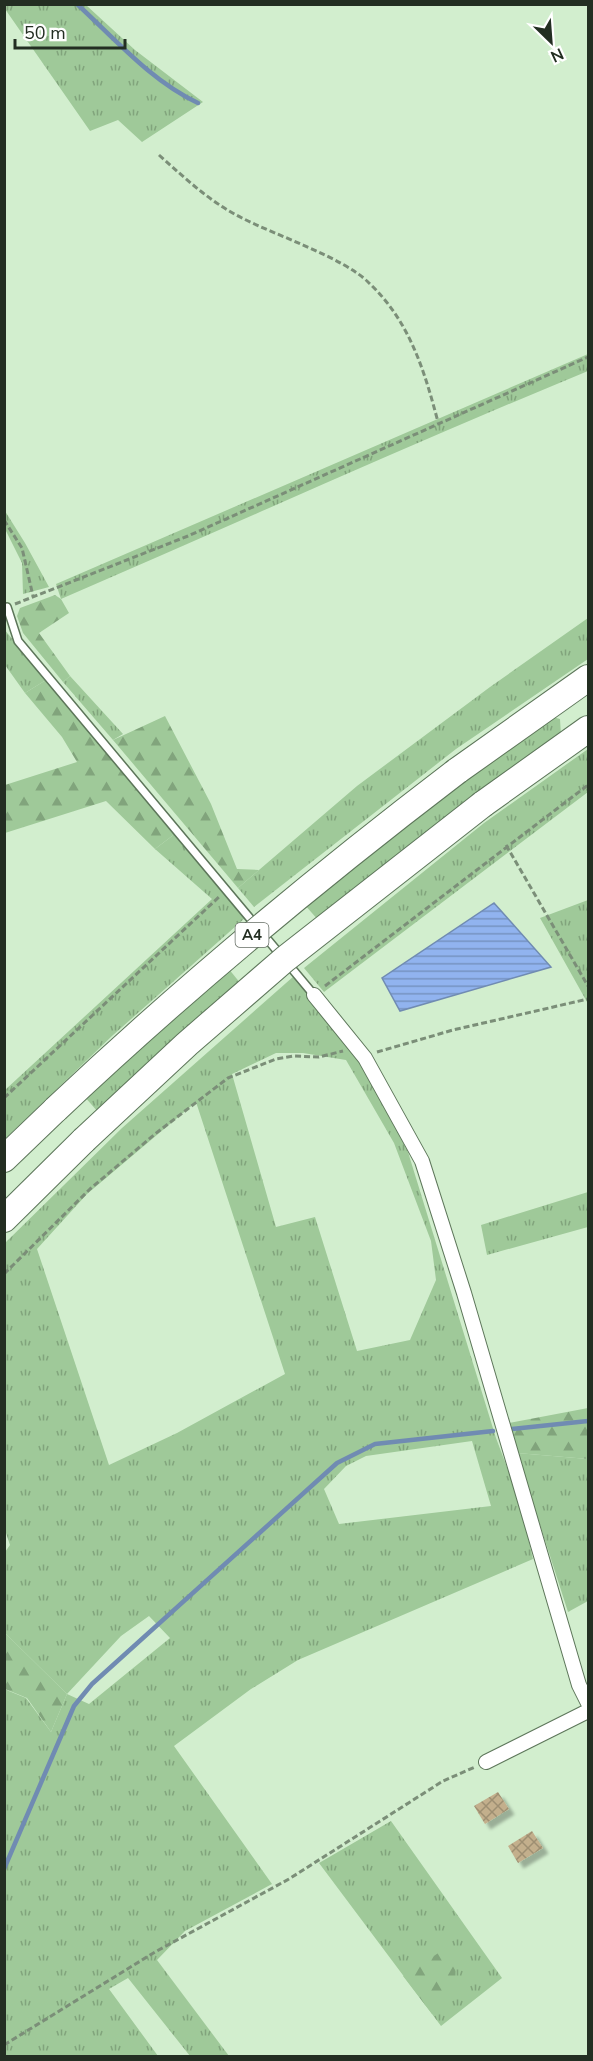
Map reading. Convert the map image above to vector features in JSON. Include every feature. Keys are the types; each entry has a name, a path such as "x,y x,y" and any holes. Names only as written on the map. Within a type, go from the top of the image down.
{"highway":[{"name":"A4","path":"4,1159 206,972 311,885 457,771 588,678"},
{"name":"A4","path":"4,1218 188,1044 285,959 483,804 588,729"}],"street":[{"path":"314,995 365,1059 422,1161 468,1305 579,1684 588,1702"},
{"path":"486,1762 588,1711"}],"lane":[{"path":"7,607 18,641 314,995"}],"path":[{"path":"159,155 206,198 366,279 387,301 404,327 423,366 439,423"},
{"path":"7,607 188,536 588,357"},
{"path":"4,520 22,548 34,597"},
{"path":"314,995 506,845 588,785"},
{"path":"506,845 588,986"},
{"path":"4,1098 226,891"},
{"path":"365,1059 383,1048 588,999"},
{"path":"4,1274 90,1189 155,1134 228,1078 276,1059 294,1056 319,1057 339,1053 354,1045"},
{"path":"4,2045 155,1952 281,1884 443,1781 486,1762"}],"green space":[{"path":"4,5 86,5 135,50 203,102 142,142 118,120 90,131"},
{"path":"588,354 588,371 61,599 56,584"},
{"path":"5,511 49,587 23,594 22,563 5,529"},
{"path":"55,595 61,599 69,613 39,633 70,676 63,682 23,633 17,616 20,608"},
{"path":"588,618 588,659 456,749 254,907 238,888 357,786 490,687"},
{"path":"4,629 46,680 25,693 5,665"},
{"path":"70,676 123,734 113,740 63,682"},
{"path":"46,680 176,833 155,849 106,801 5,833 5,785 77,762 62,737 25,693"},
{"path":"165,716 211,804 237,869 259,870 238,888 113,740"},
{"path":"549,716 560,719 561,735 319,921 304,904"},
{"path":"588,749 588,792 324,992 304,968 484,823"},
{"path":"176,833 245,918 112,1036 5,1139 5,1090 212,899 155,849"},
{"path":"588,900 588,1001 587,1002 540,918"},
{"path":"228,968 241,984 98,1112 84,1096"},
{"path":"294,976 362,1062 408,1152 496,1438 519,1499 533,1559 298,1660 251,1689 174,1746 272,1884 185,1931 157,1960 229,2056 190,2056 128,1978 109,1989 158,2056 5,2056 4,1689 26,1698 51,1732 67,1694 5,1633 5,1552 10,1545 4,1527 5,1243 122,1128","holes":["276,1053 303,1053 346,1060 394,1143 431,1241 436,1280 410,1340 357,1351 315,1217 276,1227 232,1074","196,1102 285,1374 177,1433 109,1465 37,1249 87,1194","472,1441 491,1506 339,1524 324,1489 346,1466 366,1456","149,1616 170,1638 89,1704 67,1694 121,1636"]},
{"path":"588,1192 588,1227 487,1255 481,1225"},
{"path":"588,1408 588,1459 517,1453 509,1423"},
{"path":"517,1453 588,1459 588,1601 568,1612"},
{"path":"5,1633 67,1694 51,1732 27,1698 5,1689"},
{"path":"391,1821 502,1978 441,2026 319,1863"},
{"path":"446,1948 456,1958 455,1985 432,2014 403,1976"}],"water":[{"path":"494,903 551,967 400,1011 382,978"}],"building":[{"path":"498,1792 509,1809 485,1824 474,1806"},
{"path":"532,1831 543,1848 518,1863 508,1846"}],"waterway":[{"path":"77,4 149,71 198,103"},
{"path":"512,1429 588,1421"},
{"path":"4,1869 74,1706 92,1684 337,1463 375,1444 493,1431"}]}
